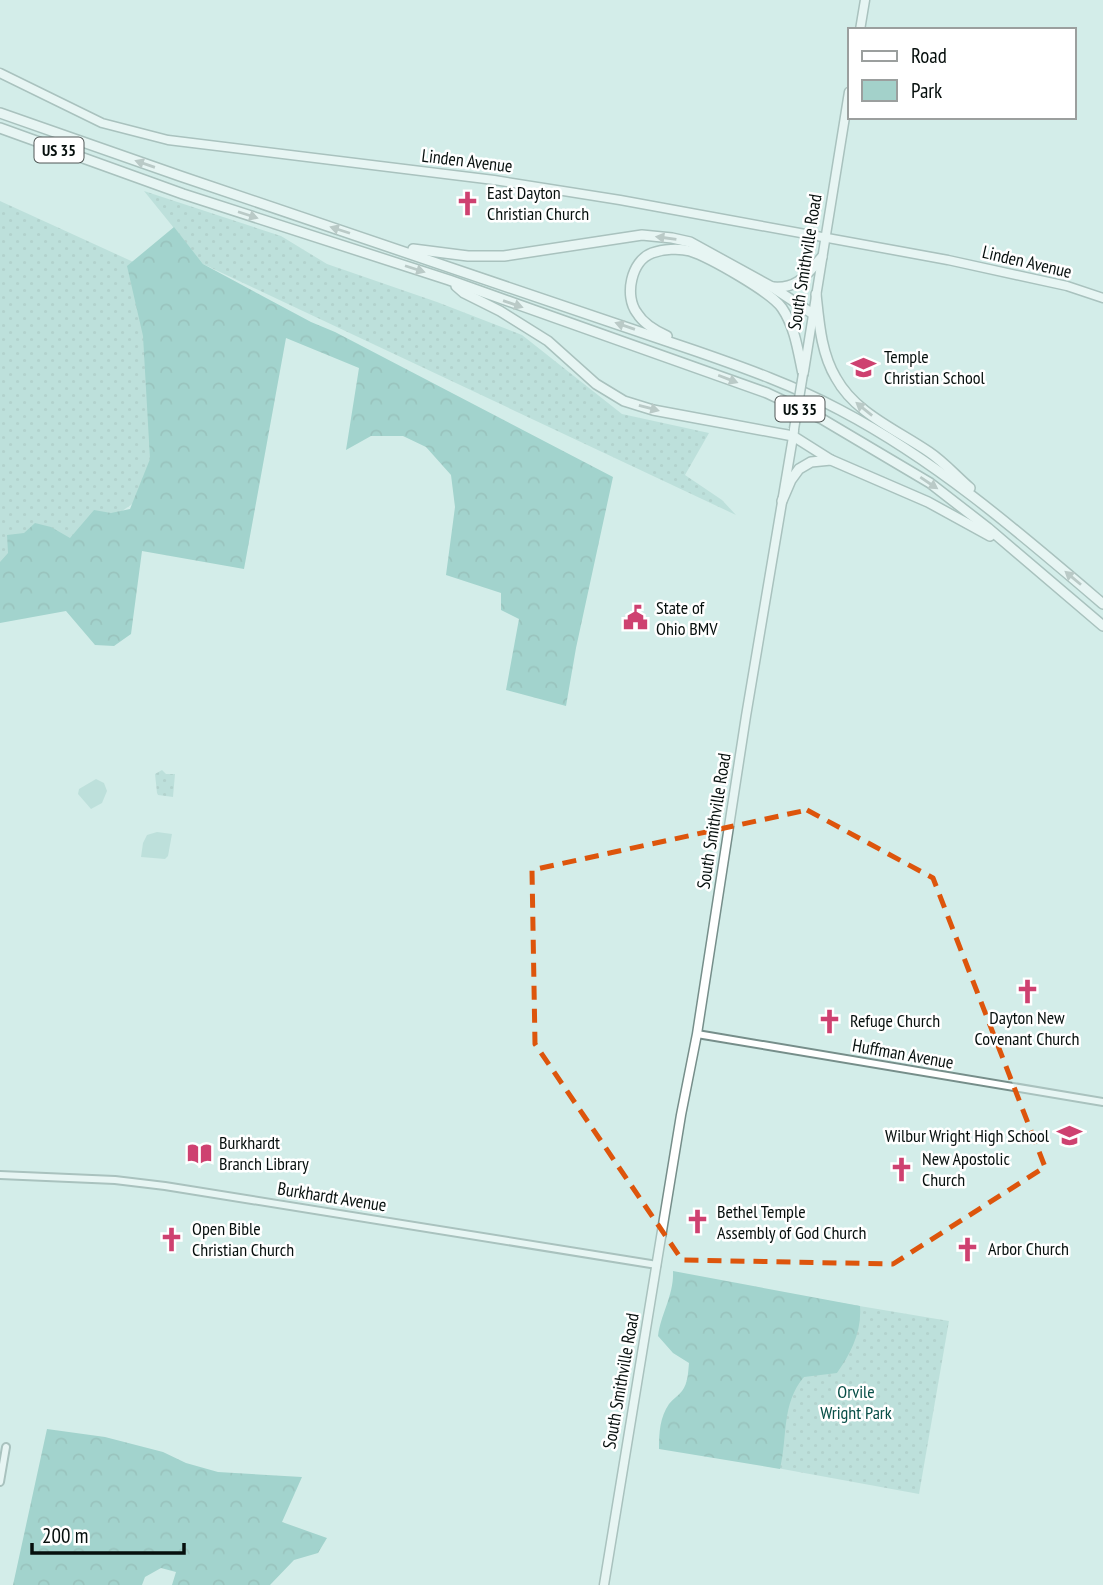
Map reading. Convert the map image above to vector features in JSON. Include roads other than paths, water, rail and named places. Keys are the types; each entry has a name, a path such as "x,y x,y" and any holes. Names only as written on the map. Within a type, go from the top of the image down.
{"highway":[{"name":"US 35","path":"0,113 690,348 750,370 839,409 919,458 1012,527 1103,604"},
{"name":"US 35","path":"0,128 118,172 449,280 766,393 822,419 930,483 1016,551 1103,626"},
{"path":"367,239 431,253 504,257 642,235 672,237 690,242 772,287 813,314"},
{"path":"690,348 657,331 638,316 632,305 633,274 638,264 651,254 674,250 690,251 723,267 779,304 792,329 803,374"},
{"path":"772,287 787,288 799,281 822,257"},
{"path":"449,280 464,293 500,311 548,341 596,384 624,401 653,410 794,432 831,460 928,502 1016,551"},
{"path":"816,294 825,352 835,377 845,392 865,411 932,454 1012,527"},
{"path":"782,501 799,469 811,462 831,460"}],"main road":[{"path":"860,28 865,0"},
{"name":"Linden Avenue","path":"0,73 102,123 168,140 538,186 948,260 1067,286 1103,298"},
{"name":"South Smithville Road","path":"604,1585 681,1115 697,1034 848,98"}],"street":[{"name":"Huffman Avenue","path":"697,1034 1103,1102"},
{"name":"Burkhardt Avenue","path":"0,1175 137,1182 308,1207 455,1234 657,1265"},
{"path":"0,1482 6,1447"}],"place":[{"name":"East Dayton Christian Church","path":"467,203"},
{"name":"Temple Christian School","path":"864,367"},
{"name":"State of Ohio BMV","path":"636,618"},
{"name":"Dayton New Covenant Church","path":"1027,991"},
{"name":"Refuge Church","path":"830,1021"},
{"name":"Wilbur Wright High School","path":"1069,1136"},
{"name":"Burkhardt Branch Library","path":"199,1153"},
{"name":"New Apostolic Church","path":"902,1169"},
{"name":"Bethel Temple Assembly of God Church","path":"697,1222"},
{"name":"Open Bible Christian Church","path":"172,1239"},
{"name":"Arbor Church","path":"968,1249"}],"park label":[{"name":"Orvile Wright Park","path":"856,1402"}]}
